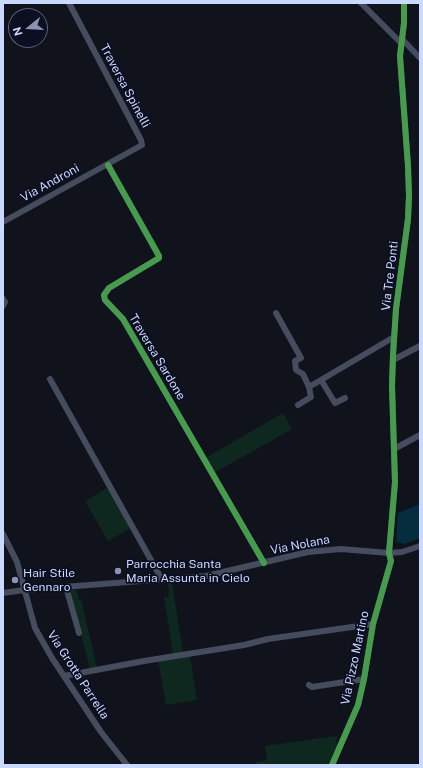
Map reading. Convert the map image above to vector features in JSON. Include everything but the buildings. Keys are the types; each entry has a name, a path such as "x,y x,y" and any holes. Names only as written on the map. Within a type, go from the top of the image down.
{"street":[{"name":"Traversa Spinelli","path":"69,3 142,143 140,147 108,165"},
{"path":"361,3 420,58"},
{"name":"Via Tre Ponti","path":"389,553 394,489 392,386 394,337 396,309 408,219 409,196 400,56 404,23 404,3"},
{"name":"Via Androni","path":"3,222 101,167 108,165"},
{"name":"Traversa Sardone","path":"108,165 159,256 157,260 109,288 104,295 105,300 122,318 264,563"},
{"path":"3,299 5,302 3,306"},
{"path":"276,313 301,358 295,361 296,370 303,374 309,387 311,397 298,405"},
{"path":"309,387 394,337"},
{"path":"393,360 420,346"},
{"path":"50,379 161,578"},
{"path":"321,380 335,403 345,398"},
{"path":"394,449 420,435"},
{"name":"Via Grotta Parrella","path":"3,534 17,562 35,628 52,658 101,732 127,765"},
{"name":"Via Nolana","path":"3,593 161,578 206,576 308,552 340,549 389,553 402,552 420,546"},
{"name":"Via Pizzo Martino","path":"332,765 358,705 373,624 391,560 389,553"},
{"path":"66,587 79,633"},
{"name":"Via Pizzo Martino","path":"64,676 144,661 244,645 268,639 373,624"},
{"path":"309,685 312,687 364,679"}],"green space":[{"path":"283,413 292,429 214,473 205,458"},
{"path":"109,487 131,528 108,541 85,501"},
{"path":"168,583 172,583 183,652 173,654 164,597 169,597"},
{"path":"69,590 77,590 79,600 81,599 97,668 90,669"},
{"path":"190,655 197,700 166,705 158,660"},
{"path":"337,736 336,743 340,743 331,765 256,765 256,762 267,760 265,746"}],"water":[{"path":"420,504 420,538 404,544 396,542 398,513"}],"cycle path":[{"path":"332,765 358,705 373,624 391,561 389,553 395,482 392,386 393,355 396,309 408,219 409,196 400,56 404,23 404,3"},
{"path":"108,165 159,258 109,288 104,295 105,300 123,319 264,563"}],"place":[{"name":"Parrocchia Santa Maria Assunta in Cielo","path":"118,571"},
{"name":"Hair Stile Gennaro","path":"15,580"}]}
